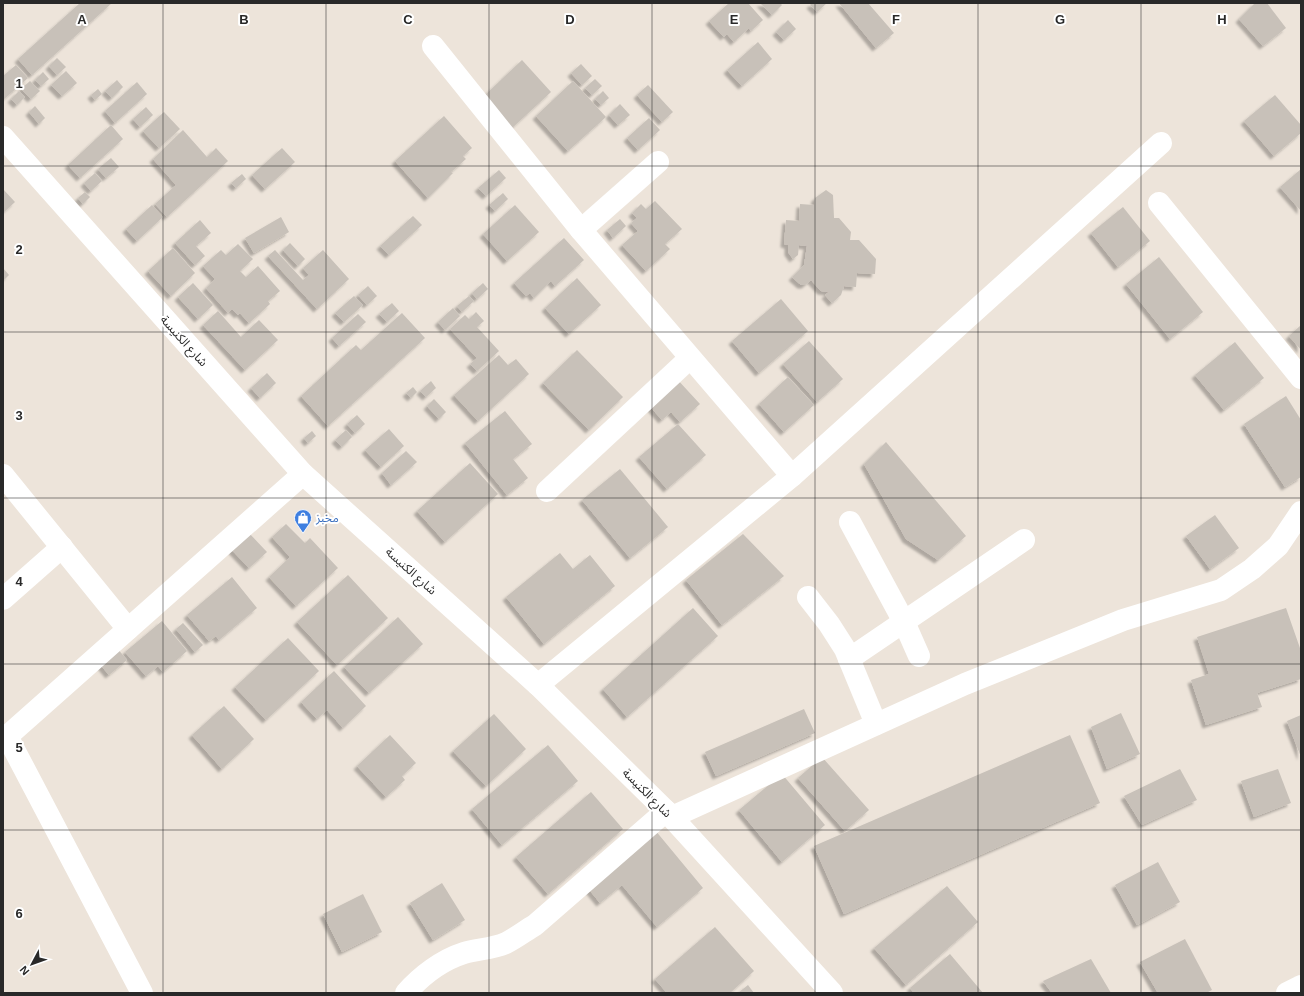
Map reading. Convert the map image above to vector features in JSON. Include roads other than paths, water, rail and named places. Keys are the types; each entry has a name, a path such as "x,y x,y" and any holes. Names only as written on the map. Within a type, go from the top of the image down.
{"street":[{"path":"433,46 581,230 792,476"},
{"name":"شارع الكنيسة","path":"3,137 303,474 538,685 669,814 832,993"},
{"path":"538,685 792,476 1161,143"},
{"path":"581,230 658,162"},
{"path":"1159,203 1301,378"},
{"path":"547,491 690,358"},
{"path":"142,993 5,738 303,474"},
{"path":"3,475 128,629"},
{"path":"406,993 426,974 449,960 463,953 505,943 535,925 669,814 965,684 1123,620 1221,590 1252,569 1278,546 1301,512"},
{"path":"850,522 904,622 920,656"},
{"path":"849,659 1024,540"},
{"path":"3,599 62,547"},
{"path":"808,597 829,624 849,659 876,724"},
{"path":"1287,993 1301,986"}],"place":[{"name":"مخبز","path":"303,533"}]}
